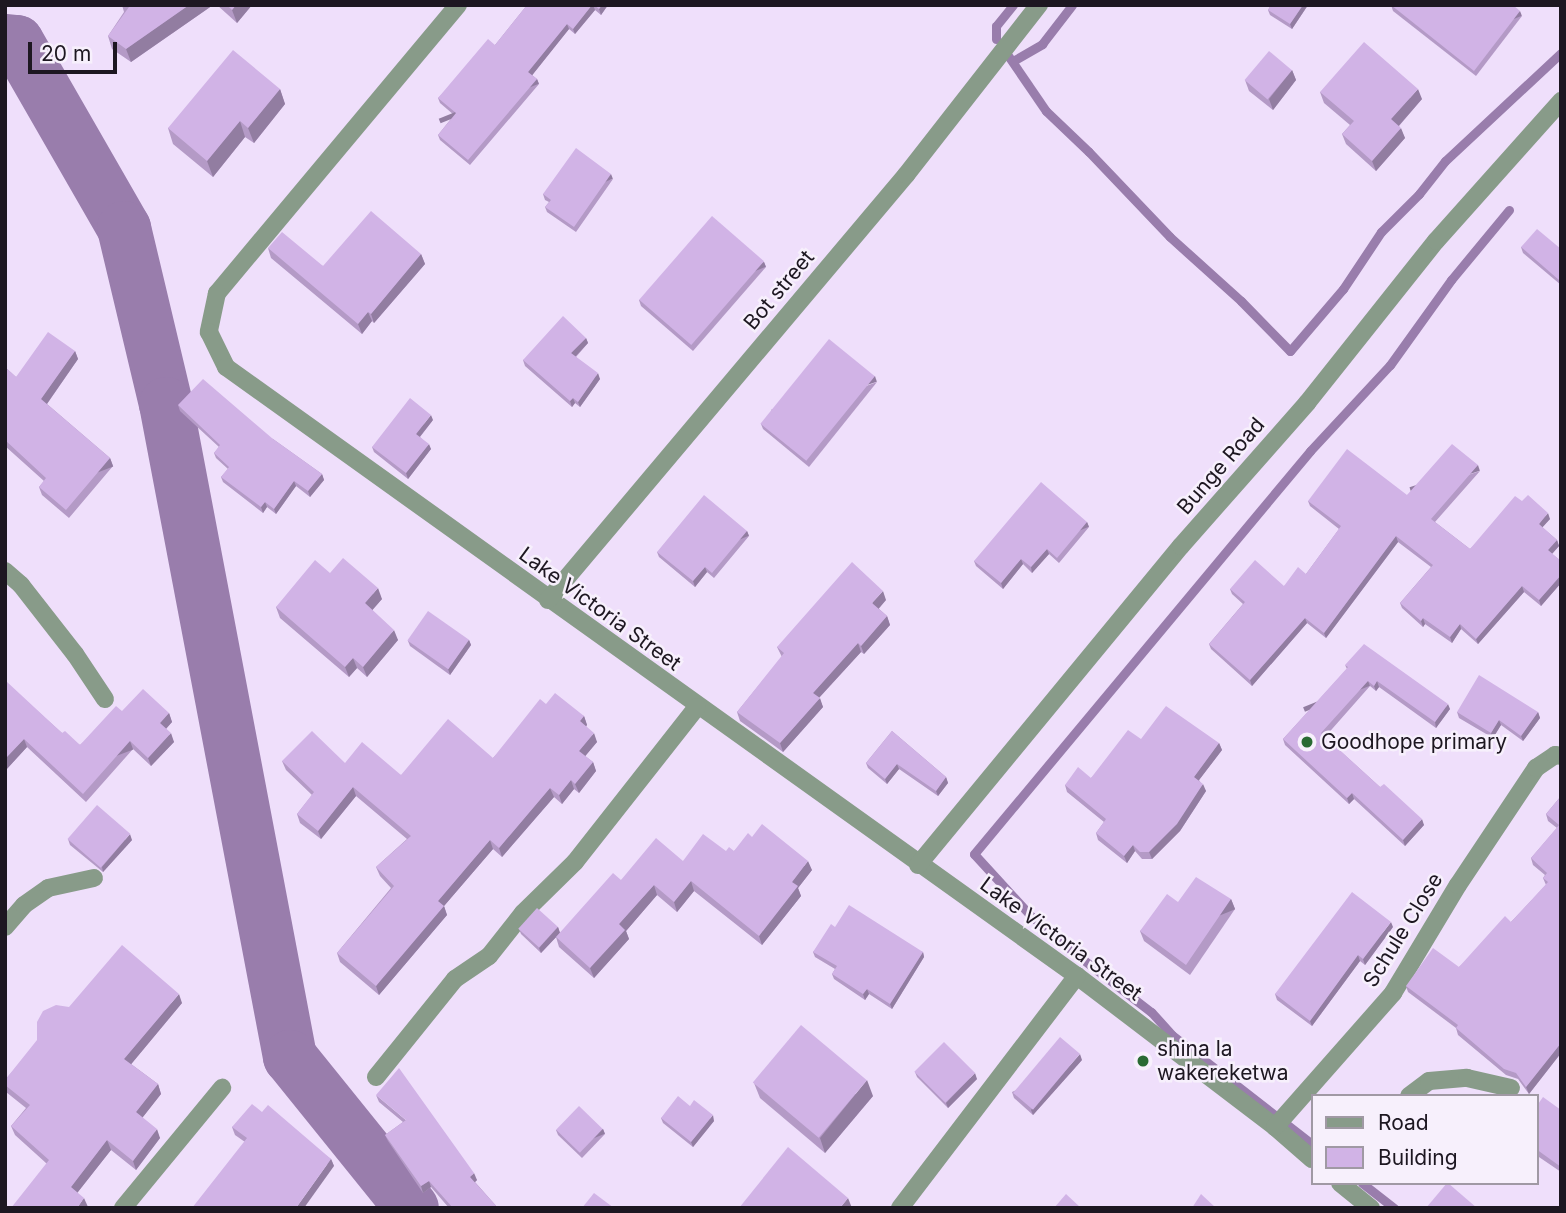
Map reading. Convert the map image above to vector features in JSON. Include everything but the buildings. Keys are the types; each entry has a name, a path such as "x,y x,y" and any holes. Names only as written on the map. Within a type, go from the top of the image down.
{"street":[{"name":"Lake Victoria Street","path":"458,5 217,293 209,332 226,366 697,707 1077,976 1275,1127 1310,1157"},
{"name":"Bot street","path":"548,600 906,175 1039,5"},
{"name":"Bunge Road","path":"918,865 1181,546 1307,403 1436,241 1561,101"},
{"path":"5,571 21,585 75,654 105,699"},
{"path":"376,1077 455,979 489,956 523,913 575,862 697,707"},
{"name":"Schule Close","path":"1275,1127 1393,993 1458,885 1536,768 1555,755 1561,756"},
{"path":"5,927 24,905 48,888 94,878"},
{"path":"900,1208 1077,976"},
{"path":"1412,1094 1429,1082 1467,1078 1511,1088"},
{"path":"123,1208 222,1088"},
{"path":"1342,1185 1371,1208"}],"waterway":[{"path":"996,39 996,26 1013,5"},
{"path":"1013,61 1042,44 1072,5"},
{"path":"5,41 17,42 124,228 166,404 290,1057 412,1208"},
{"path":"1007,54 1046,111 1170,237 1241,301 1290,351 1343,289 1381,232 1419,194 1445,161 1561,53"},
{"path":"1310,1142 1172,1035 1151,1012 1031,916 974,854 1310,451 1390,365 1451,280 1509,210"},
{"path":"1365,1185 1394,1208"}],"place":[{"name":"Goodhope primary","path":"1307,742"},
{"name":"shina la wakereketwa","path":"1143,1061"}]}
